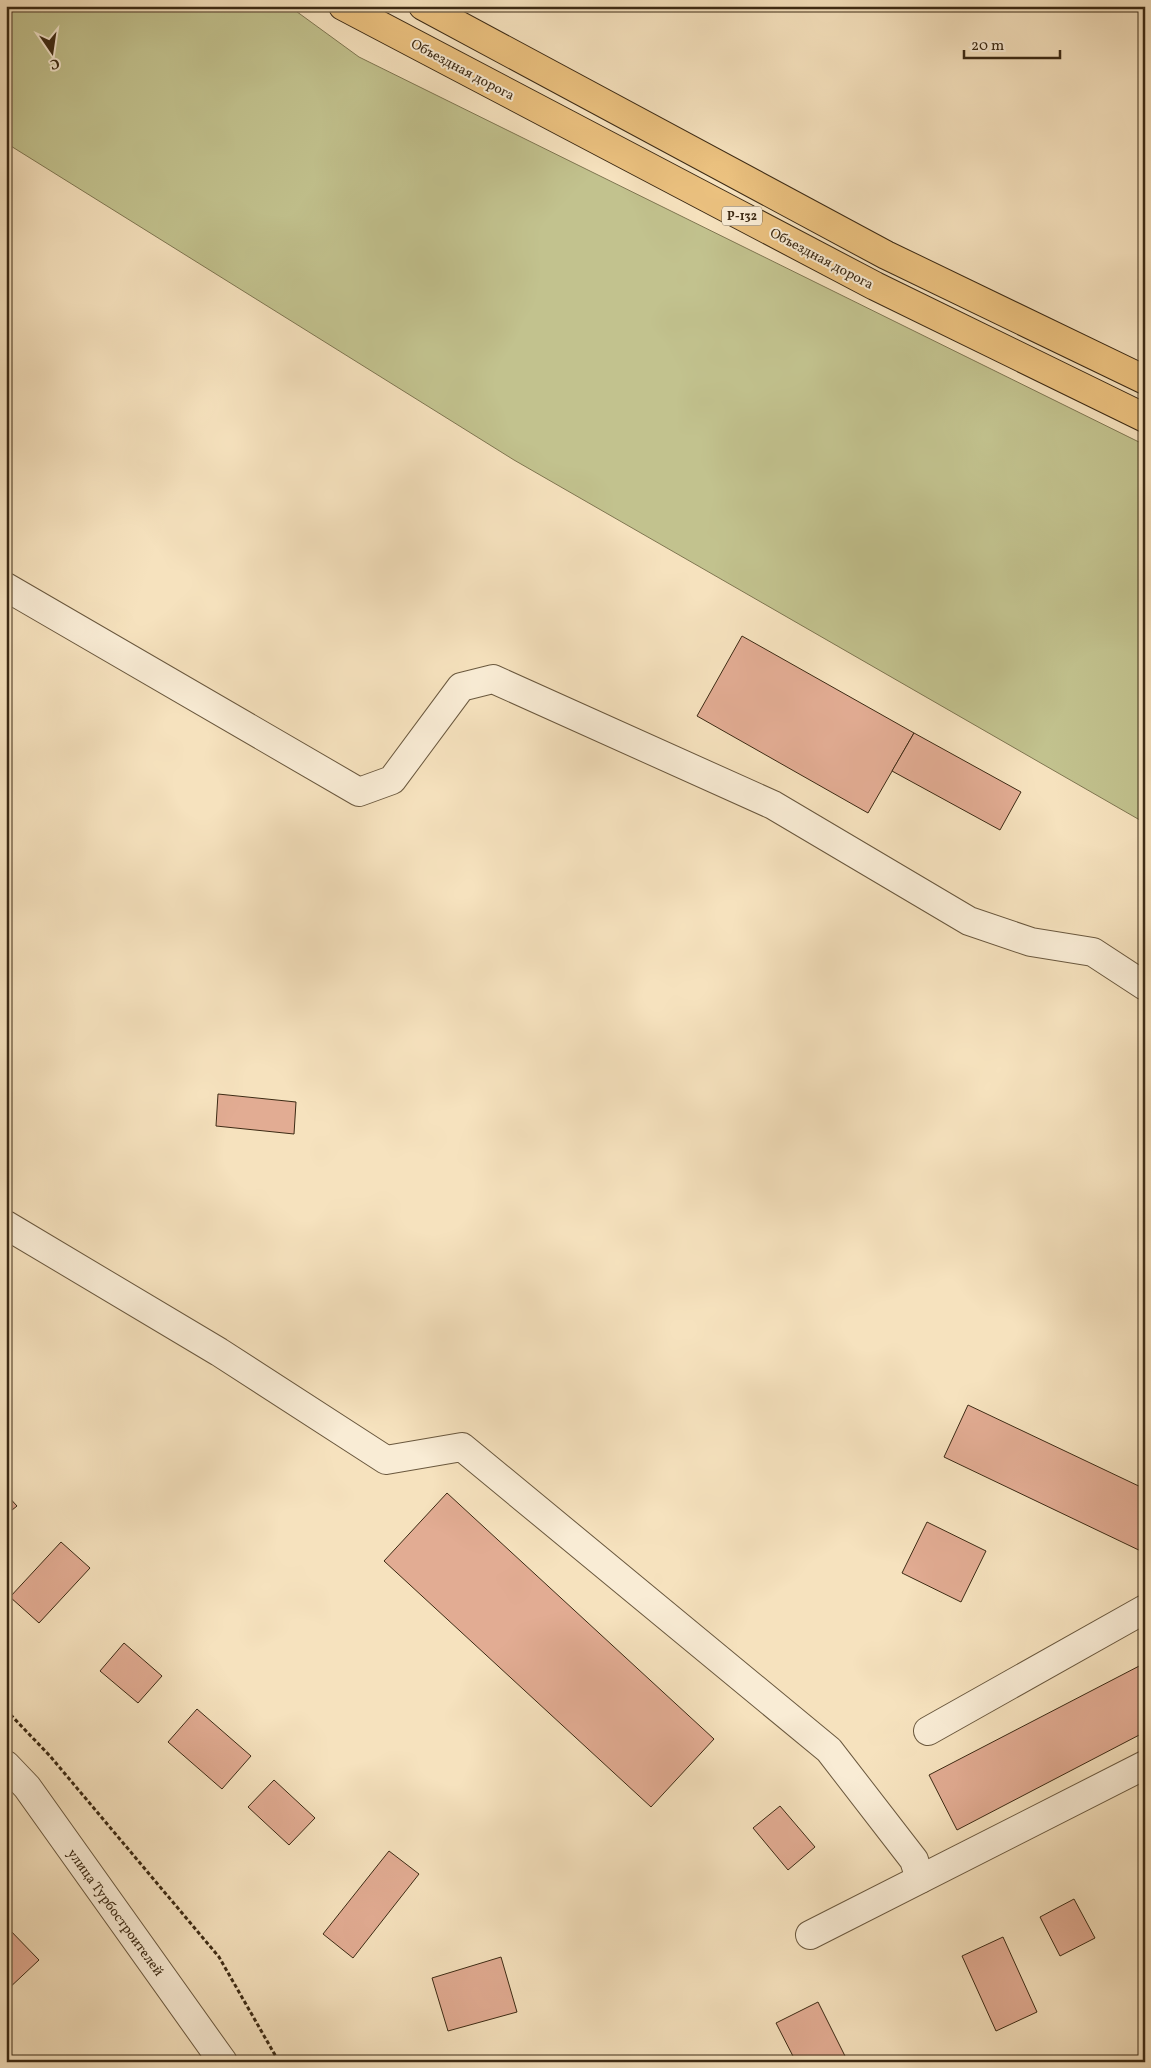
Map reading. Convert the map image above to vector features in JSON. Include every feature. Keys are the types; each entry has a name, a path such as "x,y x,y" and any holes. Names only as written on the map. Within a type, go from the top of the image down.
{"highway":[{"name":"Объездная дорога","path":"343,6 875,286 1145,418"},
{"name":"Р-132","path":"423,6 886,255 1145,380"}],"street":[{"path":"6,587 359,792 392,780 461,688 493,679 773,805 969,921 1031,942 1093,952 1145,986"},
{"path":"6,1226 219,1352 386,1460 462,1446 829,1750 914,1860 920,1879"},
{"path":"928,1731 1145,1609"},
{"name":"улица Турбостроителей","path":"6,1765 27,1787 224,2062"},
{"path":"810,1935 1145,1765"}],"path":[{"path":"6,1710 50,1756 219,1957 279,2062"}],"green space":[{"path":"6,6 289,6 359,57 1145,445 1145,823 514,460 6,143"}],"building":[{"path":"742,636 914,733 868,813 697,716"},
{"path":"914,733 1021,792 1000,830 892,771"},
{"path":"218,1094 296,1102 294,1134 216,1126"},
{"path":"968,1405 1145,1489 1145,1553 944,1457"},
{"path":"447,1493 714,1739 651,1807 384,1561"},
{"path":"6,1494 17,1506 6,1515"},
{"path":"927,1522 986,1551 961,1602 902,1573"},
{"path":"61,1542 90,1568 39,1623 10,1597"},
{"path":"124,1643 162,1676 138,1703 100,1671"},
{"path":"1145,1663 1145,1732 957,1830 929,1775"},
{"path":"197,1709 251,1756 222,1789 168,1742"},
{"path":"274,1780 315,1818 289,1845 248,1807"},
{"path":"780,1806 815,1847 788,1870 753,1828"},
{"path":"389,1851 419,1874 353,1958 323,1934"},
{"path":"1074,1899 1095,1938 1060,1956 1040,1917"},
{"path":"6,1926 39,1960 6,1991"},
{"path":"1003,1937 1037,2012 996,2031 962,1956"},
{"path":"501,1957 517,2012 448,2031 432,1978"},
{"path":"818,2002 848,2062 796,2062 776,2023"}],"railway":[{"path":"1133,6 1145,12"}]}
